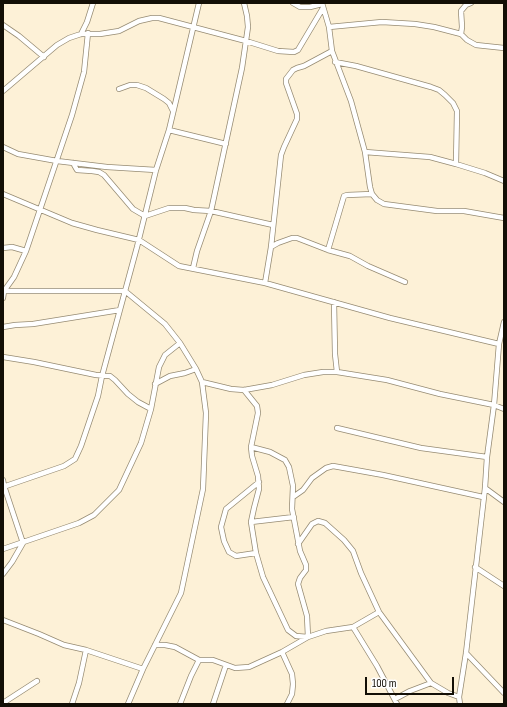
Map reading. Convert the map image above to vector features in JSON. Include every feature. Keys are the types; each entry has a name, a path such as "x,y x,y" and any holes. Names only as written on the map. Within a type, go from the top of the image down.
{"street":[{"path":"81,34 87,22 93,3"},
{"path":"4,486 64,466 75,459 81,446 98,396 156,170 169,130 199,3"},
{"path":"193,268 211,211 242,68 248,27 244,3"},
{"path":"293,3 300,7 323,5"},
{"path":"461,34 461,11 466,5 471,3"},
{"path":"3,91 57,45 69,38 88,33 100,34 119,31 139,21 152,18 159,18 278,51 294,52 298,50 323,5"},
{"path":"323,5 329,27 335,62 351,102 365,152 369,183 372,194 377,200 384,204 437,211 464,211 504,218"},
{"path":"329,27 398,22 434,27 461,34 467,40 476,44 504,48"},
{"path":"3,25 44,57"},
{"path":"3,298 4,291 14,277 26,251 72,115 84,72 88,33"},
{"path":"266,283 281,155 297,119 297,114 286,79 293,70 304,66 332,51"},
{"path":"335,62 356,66 431,87 446,95 453,103 457,111 456,164"},
{"path":"119,89 137,84 164,99 169,103 173,111"},
{"path":"169,130 226,144"},
{"path":"3,147 18,154 57,161 108,167 156,170"},
{"path":"365,152 430,157 485,173 504,181"},
{"path":"73,163 77,170 99,172 104,175 133,208 145,216"},
{"path":"3,194 72,223 139,240 179,266 266,283 390,318 499,344"},
{"path":"328,250 344,196 372,194"},
{"path":"145,216 169,208 185,208 211,211 273,225"},
{"path":"271,247 285,240 297,238 328,250 350,256 368,266 405,282"},
{"path":"3,248 12,247 26,251"},
{"path":"4,291 125,291 166,324 180,343 202,382 206,413 203,490 181,593 143,669 128,704"},
{"path":"334,302 335,354 337,372"},
{"path":"3,328 120,310"},
{"path":"460,704 459,697 466,653 485,488 499,344 504,322"},
{"path":"3,549 78,523 94,515 119,490 141,443 151,409 159,367 165,355 180,343"},
{"path":"3,357 102,376 110,376 128,394 138,402 151,409"},
{"path":"155,384 170,376 196,369"},
{"path":"202,382 231,389 244,390 272,385 304,375 323,372 337,372 387,380 504,409"},
{"path":"244,390 257,406 258,413 251,447 258,476 259,489 251,522 256,553 263,577 288,630 296,636 308,637"},
{"path":"337,428 421,448 487,457"},
{"path":"251,447 270,452 285,460 290,467 293,486 292,509 298,544 306,565 306,570 300,578 298,584 307,616 308,637"},
{"path":"292,497 303,490 312,478 326,468 333,466 383,475 483,497"},
{"path":"3,480 23,542 12,562 3,574"},
{"path":"256,553 236,556 229,552 221,527 226,509 258,482"},
{"path":"485,488 504,502"},
{"path":"251,522 294,517"},
{"path":"298,544 312,524 318,521 325,523 344,540 352,551 379,612 431,683 448,693 459,697"},
{"path":"297,534 304,534"},
{"path":"475,567 504,586"},
{"path":"156,645 165,645 175,648 199,660 213,660 235,668 249,667 282,652 308,637 326,631 353,627 379,612"},
{"path":"3,620 64,645 86,650 143,669"},
{"path":"353,627 377,666 397,704"},
{"path":"72,704 79,683 86,650"},
{"path":"282,652 292,674 293,684 292,694 286,704"},
{"path":"466,653 504,693"},
{"path":"180,704 199,660"},
{"path":"213,704 226,665"},
{"path":"3,703 37,681"},
{"path":"395,699 410,691 431,683"}]}
